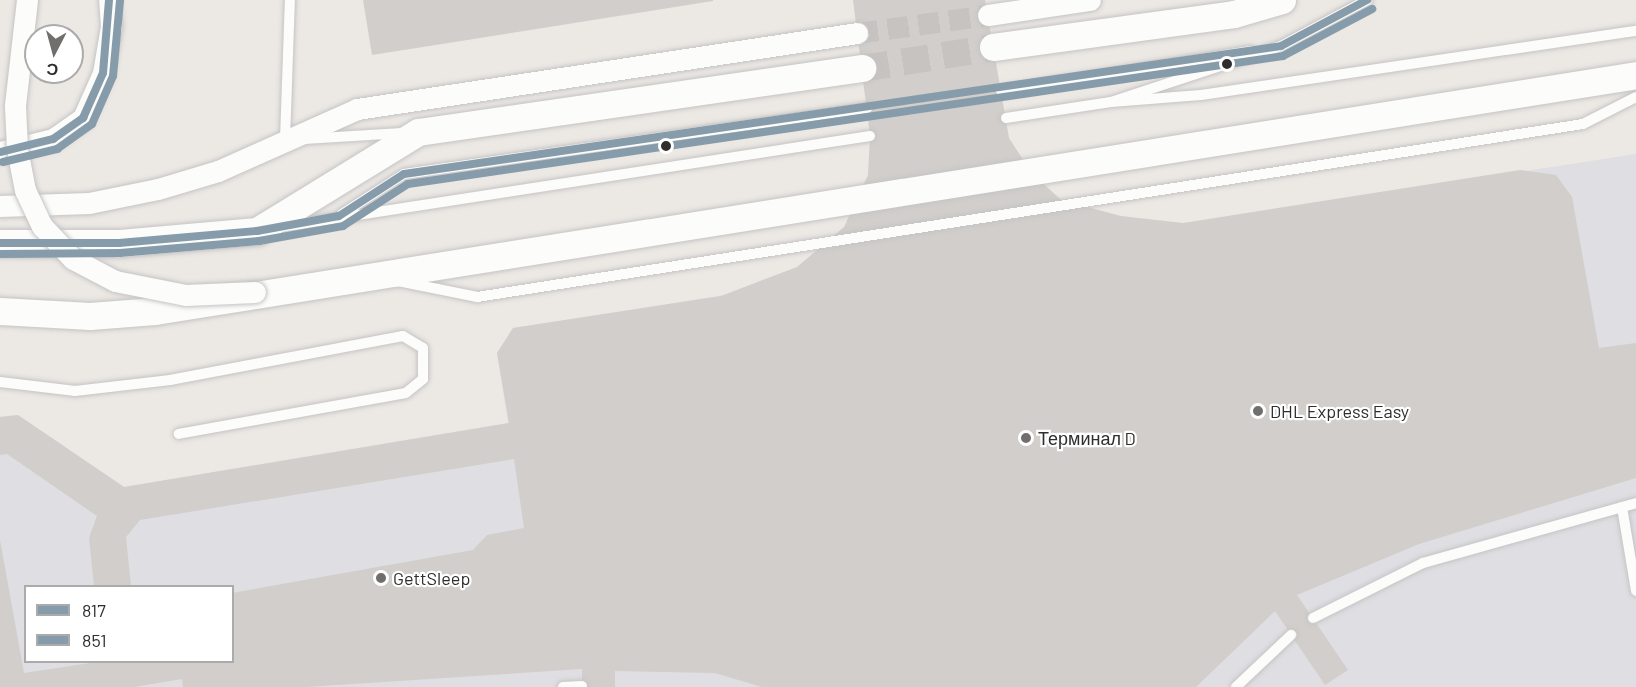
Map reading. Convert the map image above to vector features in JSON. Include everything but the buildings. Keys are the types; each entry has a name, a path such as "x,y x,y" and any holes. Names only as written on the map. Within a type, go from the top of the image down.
{"street":[{"path":"27,0 15,106 17,149 25,190 42,226 73,259 115,281 186,295 255,292"},
{"path":"0,152 53,139 83,118 103,73 111,27 109,0"},
{"path":"987,15 1090,0"},
{"path":"993,47 1234,14 1282,0"},
{"path":"0,206 89,203 158,189 218,171 283,140 357,109 857,33"},
{"path":"0,243 119,243 256,231 418,132 862,68"},
{"path":"0,311 122,315 255,292 1636,75"}],"lane":[{"path":"290,0 290,78 283,140 418,132"},
{"path":"1111,102 1281,46 1367,0"},
{"path":"1006,118 1111,102 1201,95 1636,31"},
{"path":"1001,91 1281,46"},
{"path":"371,274 477,297 1583,123 1636,97"},
{"path":"339,216 404,174 867,108"},
{"path":"256,231 339,216 870,136"},
{"path":"0,382 75,391 170,380 403,336 423,348 423,379 406,393 179,434"},
{"path":"1313,618 1423,562 1636,503"},
{"path":"1622,507 1636,591"},
{"path":"1236,687 1291,635"},
{"path":"563,687 582,686"}],"shaded area":[{"name":"Терминал D","path":"1636,154 1636,687 0,687 0,417 18,415 124,487 508,423 497,353 513,328"}],"tunnel":[{"path":"857,33 988,15"},
{"path":"862,68 993,47"}],"transit line":[{"name":"817","path":"0,152 53,139 83,118 103,73 109,0"},
{"name":"851","path":"3,162 57,149 92,124 113,76 120,0"},
{"name":"817","path":"0,243 119,243 257,231 339,216 404,174 1281,46 1367,0"},
{"name":"851","path":"0,254 120,253 259,241 343,226 408,184 1283,56 1372,9"}],"place":[{"name":"DHL Express Easy","path":"1258,411"},
{"name":"Терминал D","path":"1026,438"},
{"name":"GettSleep","path":"381,578"}]}
